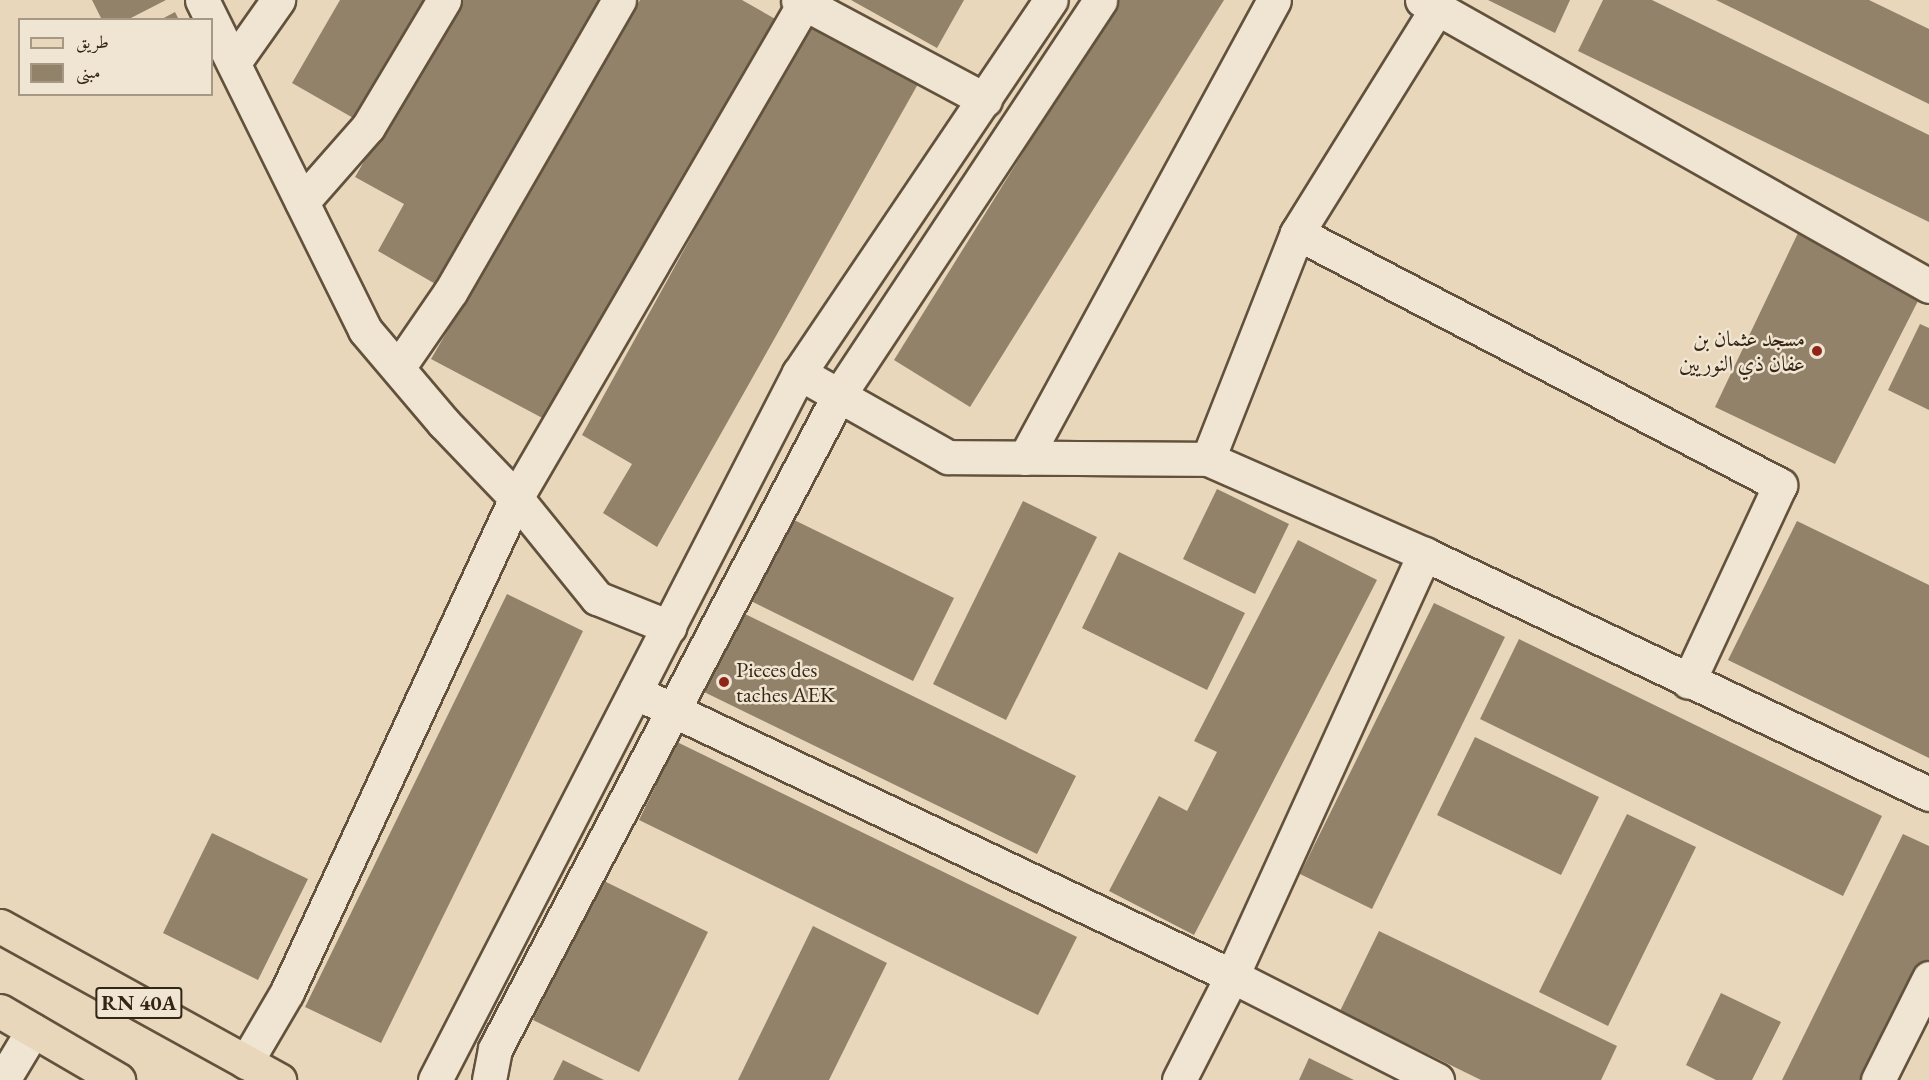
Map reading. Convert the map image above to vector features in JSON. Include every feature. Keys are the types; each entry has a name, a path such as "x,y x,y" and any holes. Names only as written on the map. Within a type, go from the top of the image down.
{"main road":[{"name":"RN 40A","path":"0,926 279,1080"},
{"path":"0,1011 118,1080"}],"street":[{"path":"202,0 212,18"},
{"path":"235,61 278,0"},
{"path":"302,202 368,127 444,0"},
{"path":"398,368 451,291 619,0"},
{"path":"435,1080 799,373 1051,0"},
{"path":"489,1080 495,1049 839,395 1100,0"},
{"path":"1025,458 1274,0"},
{"path":"246,1062 287,992 516,498 803,1 985,100"},
{"path":"1208,459 1297,233 1429,4 1929,286"},
{"path":"213,20 235,61 365,330 516,498 597,598 669,627"},
{"path":"1297,233 1780,485 1688,682"},
{"path":"799,373 948,458 1208,459 1424,554 1688,682 1929,794"},
{"path":"1179,1080 1232,976 1424,554"},
{"path":"635,692 1232,976 1437,1080"},
{"path":"1878,1080 1929,978"},
{"path":"3,1080 33,1030"}],"building":[{"path":"92,0 166,0 131,18 101,18"},
{"path":"340,0 424,0 355,119 292,83"},
{"path":"457,0 603,0 439,286 378,251 404,204 355,177"},
{"path":"640,0 742,0 777,20 548,421 431,359"},
{"path":"851,0 964,0 937,48"},
{"path":"1118,0 1224,0 970,407 894,360"},
{"path":"1488,0 1570,0 1555,33"},
{"path":"1603,0 1652,0 1929,135 1929,222 1578,51"},
{"path":"1716,0 1869,0 1929,29 1929,104"},
{"path":"175,12 178,18 164,18"},
{"path":"808,25 918,84 657,547 603,513 632,464 582,435"},
{"name":"مسجد عثمان بن عفان ذي النوريين","path":"1798,233 1921,295 1835,464 1715,407"},
{"path":"1920,324 1929,328 1929,410 1888,390"},
{"path":"1217,489 1289,524 1255,594 1183,559"},
{"path":"1023,501 1097,537 1006,720 933,684"},
{"path":"788,517 954,598 913,681 747,599"},
{"path":"1797,521 1929,585 1929,758 1728,660"},
{"path":"1298,540 1377,580 1194,935 1109,891 1159,796 1187,811 1217,752 1194,741"},
{"path":"1119,552 1245,613 1207,690 1082,628"},
{"path":"507,594 583,631 381,1043 305,1007"},
{"path":"1434,603 1505,637 1372,909 1300,874"},
{"path":"741,612 1076,776 1037,854 702,691"},
{"path":"1519,639 1882,816 1843,896 1480,719"},
{"path":"1475,737 1599,797 1561,875 1437,815"},
{"path":"677,742 1077,937 1038,1015 639,820"},
{"path":"1627,814 1696,847 1608,1026 1539,992"},
{"path":"212,833 308,879 258,980 163,933"},
{"path":"1903,834 1929,846 1929,959 1870,1080 1782,1080"},
{"path":"602,880 708,932 639,1072 533,1020"},
{"path":"813,926 887,963 829,1080 738,1080"},
{"path":"1379,931 1617,1046 1601,1080 1481,1080 1340,1011"},
{"path":"1721,993 1781,1022 1752,1080 1716,1080 1686,1065"},
{"path":"1309,1058 1354,1080 1299,1080"},
{"path":"563,1060 604,1080 553,1080"}],"place":[{"name":"مسجد عثمان بن عفان ذي النوريين","path":"1817,351"},
{"name":"Pieces des taches AEK","path":"724,682"}]}
